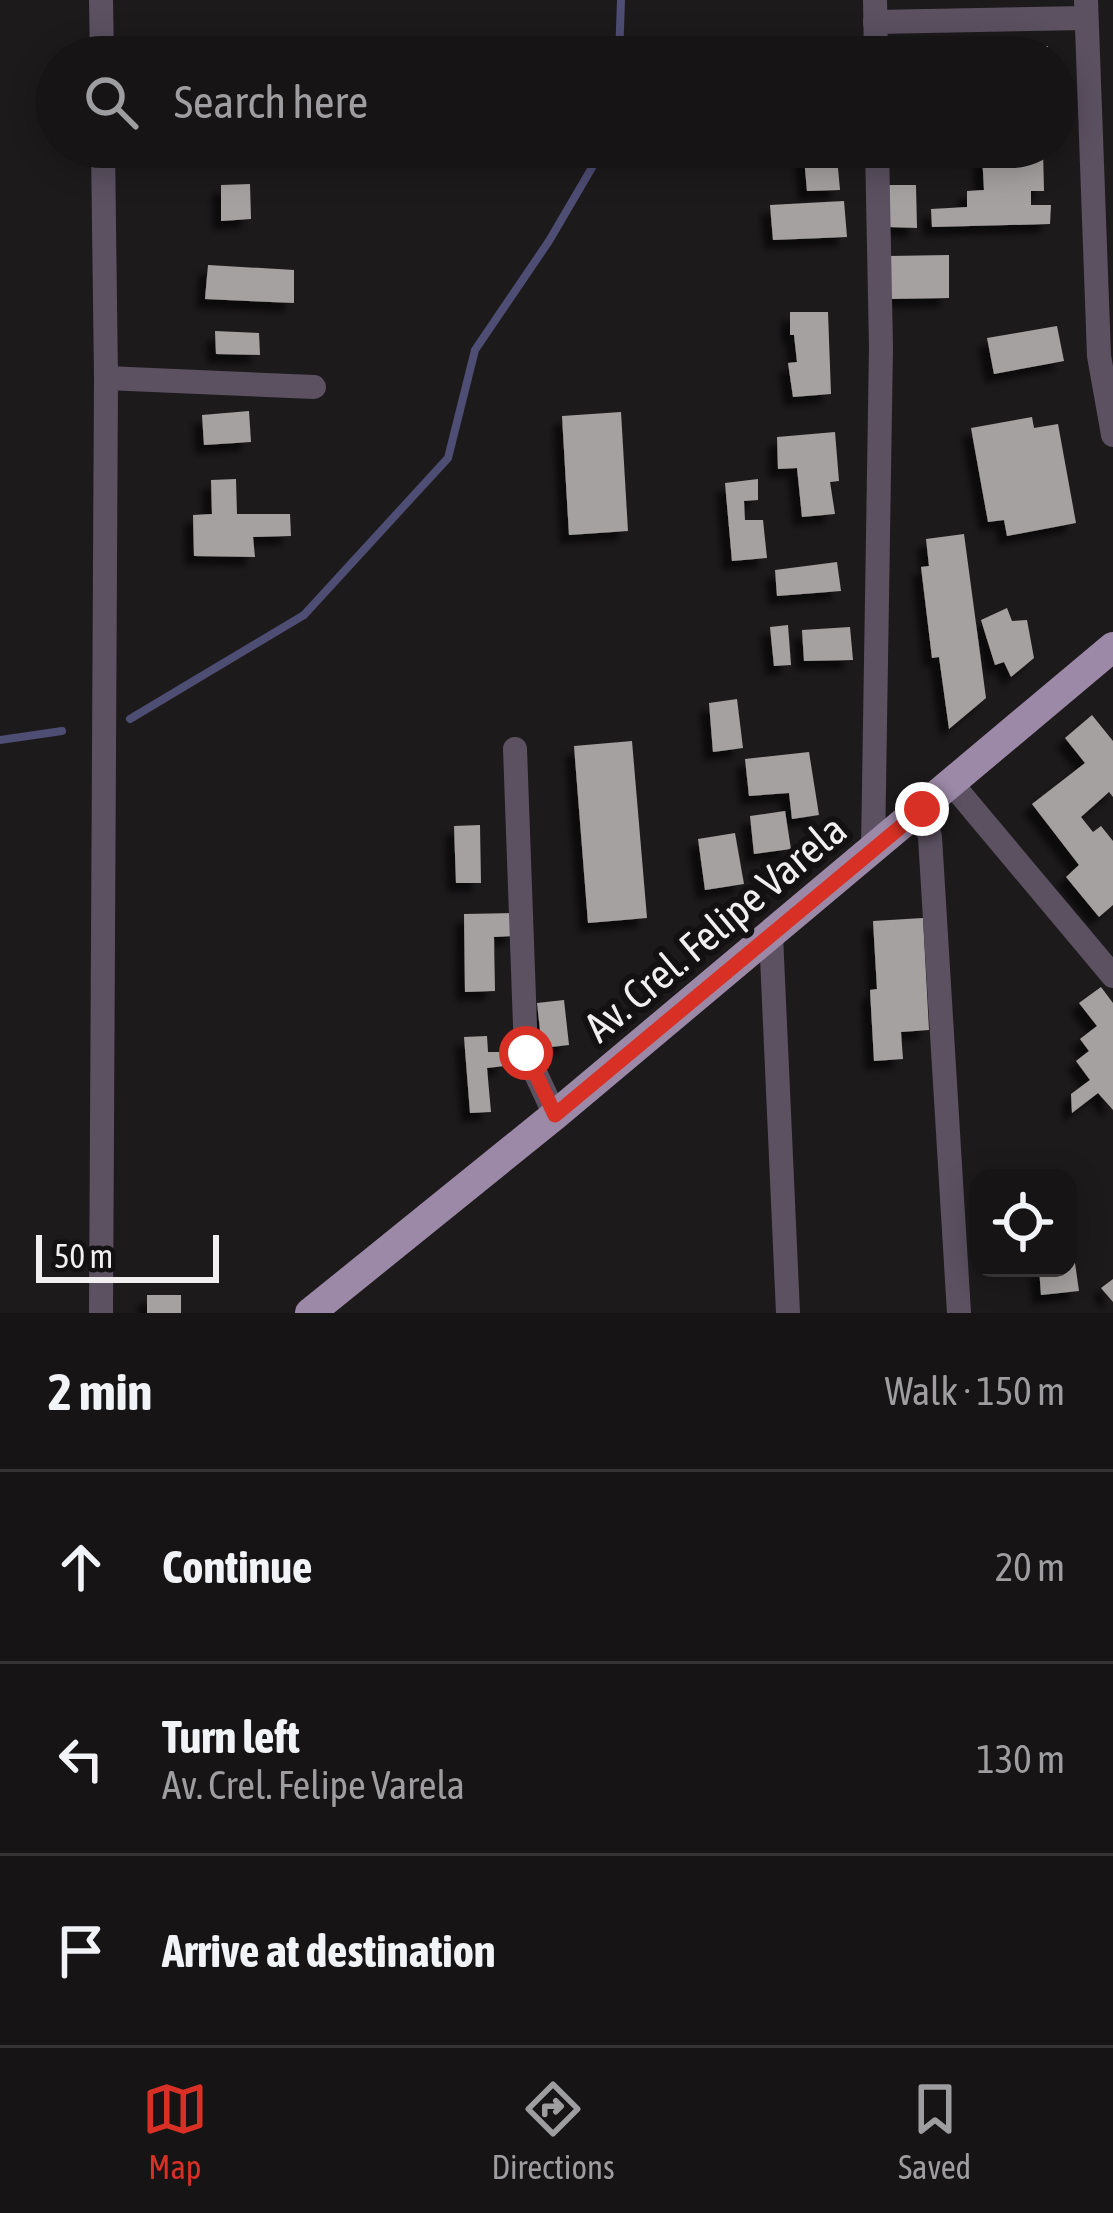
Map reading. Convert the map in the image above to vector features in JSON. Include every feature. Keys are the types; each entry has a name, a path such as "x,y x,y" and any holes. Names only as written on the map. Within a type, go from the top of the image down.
{"main road":[{"name":"Av. Crel. Felipe Varela","path":"310,1313 555,1115 1113,647"}],"street":[{"path":"101,0 102,36"},
{"path":"875,11 1086,9 1101,141 1099,356 1113,435"},
{"path":"101,1313 103,168"},
{"path":"873,850 881,347 878,168"},
{"path":"106,378 314,387"},
{"path":"514,749 526,1053 555,1115"},
{"path":"952,784 1113,976"},
{"path":"922,809 930,837 959,1313"},
{"path":"771,935 788,1313"}],"building":[{"path":"805,168 838,168 840,190 807,191"},
{"path":"983,168 1043,168 1044,191 1031,191 1031,205 1051,205 1050,224 932,227 931,209 967,207 967,191 984,190"},
{"path":"250,184 251,219 221,221 221,185"},
{"path":"888,185 916,185 917,228 889,227"},
{"path":"844,201 847,237 773,240 770,205"},
{"path":"949,255 949,298 889,299 888,256"},
{"path":"208,265 294,270 294,303 205,299"},
{"path":"790,312 828,312 831,394 793,397 788,363 797,362"},
{"path":"1057,326 1064,361 994,374 987,338"},
{"path":"215,331 259,333 260,355 216,354"},
{"path":"249,411 251,442 204,445 202,415"},
{"path":"621,412 628,531 569,535 562,416"},
{"path":"1032,417 1034,428 1058,424 1076,523 1007,536 1004,520 988,522 971,428"},
{"path":"835,432 839,481 830,482 835,514 802,517 797,468 778,469 777,437"},
{"path":"236,479 237,514 290,514 291,536 253,537 255,557 194,556 193,515 212,514 211,480"},
{"path":"758,479 758,500 744,501 745,520 763,520 767,558 732,561 725,483"},
{"path":"964,534 986,698 949,729 939,657 932,658 921,567 929,566 926,539"},
{"path":"837,562 841,591 777,596 775,570"},
{"path":"1007,608 1012,621 1027,620 1034,658 1011,677 1004,662 995,665 981,620"},
{"path":"788,625 791,665 774,666 770,627"},
{"path":"850,627 853,660 804,661 802,630"},
{"path":"737,699 743,748 713,752 709,703"},
{"path":"1092,715 1113,741 1113,797 1109,792 1081,817 1093,832 1101,826 1113,841 1113,905 1099,917 1066,877 1079,865 1032,804 1085,763 1065,738"},
{"path":"632,741 647,918 588,923 574,746"},
{"path":"809,752 819,815 792,819 789,793 749,796 745,759"},
{"path":"785,811 791,849 754,854 750,816"},
{"path":"480,825 481,883 456,883 454,826"},
{"path":"735,833 744,884 705,890 698,839"},
{"path":"515,913 515,936 494,937 495,991 465,992 464,914"},
{"path":"923,918 929,1030 901,1032 903,1059 874,1061 873,921"},
{"path":"1101,987 1113,1003 1113,1110 1098,1093 1072,1113 1071,1094 1090,1080 1076,1061 1089,1051 1080,1039 1097,1026 1079,1003"},
{"path":"564,1000 569,1045 542,1048 537,1003"},
{"path":"487,1036 488,1052 504,1052 505,1066 487,1068 491,1112 470,1113 464,1037"},
{"path":"1040,1277 1077,1277 1079,1291 1041,1295"},
{"path":"1113,1279 1113,1302 1101,1288"},
{"path":"147,1295 181,1295 181,1313 147,1313"}],"waterway":[{"path":"620,36 621,0"},
{"path":"130,719 304,615 448,458 475,350 592,168"},
{"path":"0,740 62,731"}],"route":[{"path":"526,1053 555,1115 922,809"}]}
